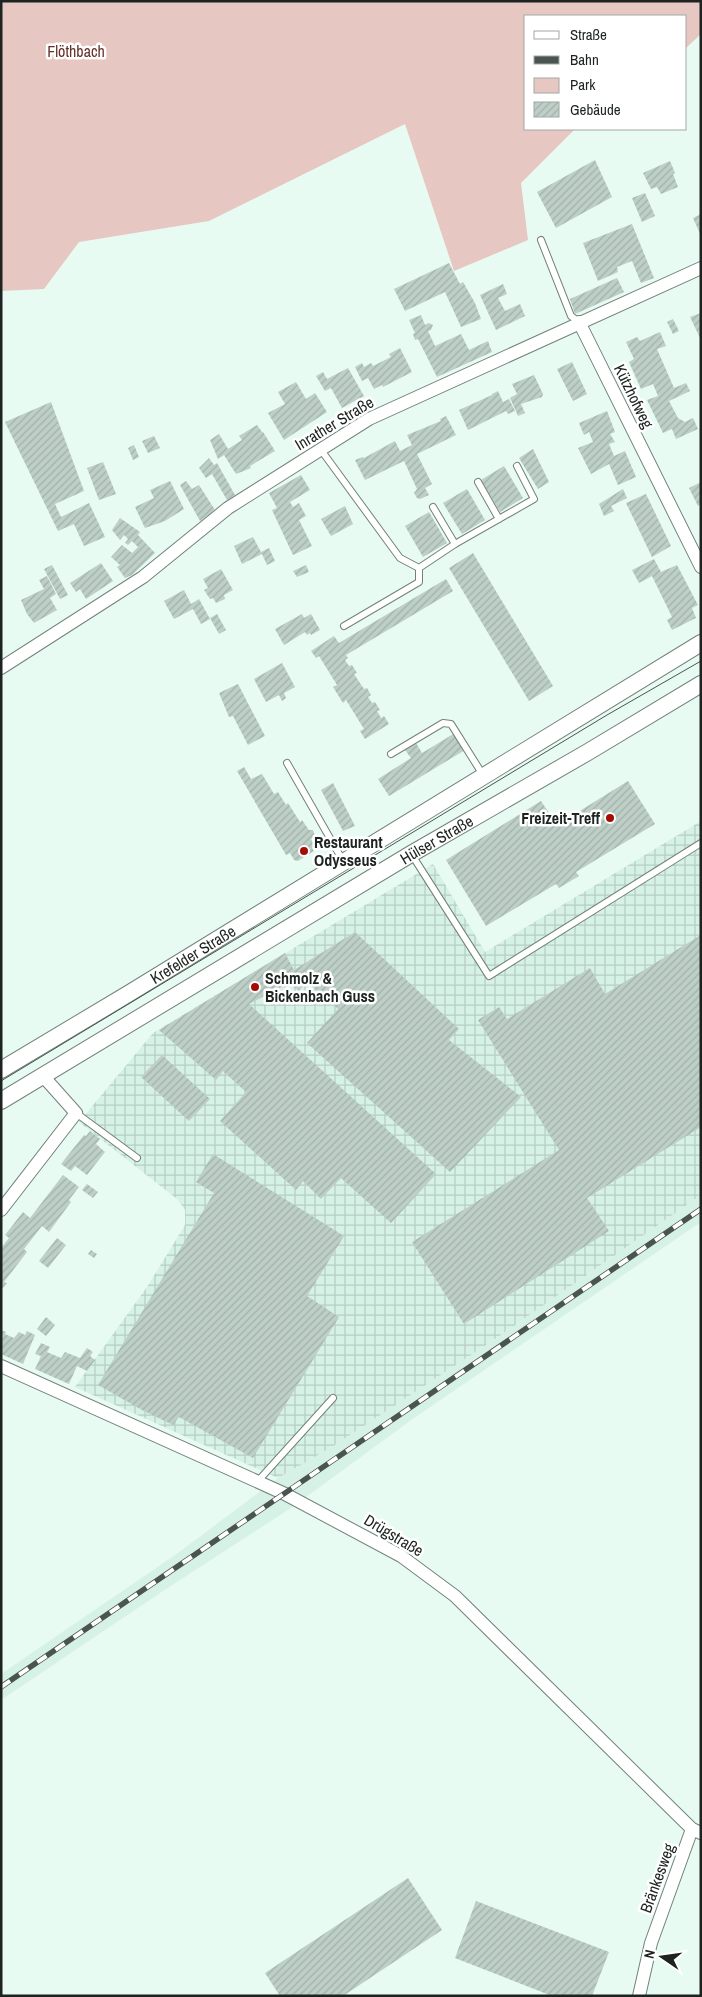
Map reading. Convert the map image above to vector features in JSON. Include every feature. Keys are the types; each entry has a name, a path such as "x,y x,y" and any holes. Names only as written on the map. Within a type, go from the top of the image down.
{"street":[{"name":"Inrather Straße","path":"1,668 142,577 228,508 369,419 701,268"},
{"name":"Kützhofweg","path":"579,322 701,567"},
{"name":"Hülser Straße","path":"384,837 701,643"},
{"name":"Hülser Straße","path":"43,1076 411,854 588,752 701,684"},
{"name":"Krefelder Straße","path":"1,1070 384,837"},
{"path":"1,1101 43,1076 76,1114 1,1210"},
{"name":"Drügstraße","path":"1,1366 258,1481 401,1556 455,1596 697,1831"},
{"name":"Bränkesweg","path":"639,1996 650,1943 697,1831"}],"lane":[{"name":"Kützhofweg","path":"541,240 571,316 579,322"},
{"path":"321,450 400,558 419,568"},
{"path":"419,568 455,544 534,499 517,466"},
{"path":"478,482 499,519"},
{"path":"433,507 455,544"},
{"path":"344,626 419,582 419,568"},
{"path":"391,754 443,723 450,724 484,776"},
{"path":"287,763 344,862"},
{"path":"411,854 489,976 701,844"},
{"path":"76,1114 138,1158"},
{"path":"258,1481 333,1398"}],"shaded area":[{"path":"701,821 701,1195 498,1337 332,1447 278,1478 75,1387 147,1287 185,1225 185,1210 177,1199 79,1122 153,1033 433,864 485,952"},
{"path":"701,1195 701,1222 414,1418 291,1508 1,1700 1,1674 178,1553 278,1478 332,1447 498,1337"}],"green space":[{"name":"Flöthbach","path":"1,1 701,1 701,34 687,47 687,15 524,15 524,130 574,130 521,183 528,240 454,271 405,124 209,221 79,242 44,289 1,291"}],"building":[{"path":"595,160 612,197 556,228 537,192"},
{"path":"670,161 678,187 661,194 657,187 651,189 643,173"},
{"path":"645,193 655,216 642,222 632,198"},
{"path":"701,214 701,236 693,218"},
{"path":"632,224 654,278 641,283 632,261 617,267 618,272 598,281 583,243"},
{"path":"449,263 460,284 463,282 475,303 481,319 461,327 445,292 405,311 394,289"},
{"path":"617,278 624,292 575,314 570,299"},
{"path":"503,284 507,294 498,298 505,311 520,304 525,316 496,330 480,295"},
{"path":"701,313 701,340 690,317"},
{"path":"421,315 425,325 429,323 433,325 431,330 428,331 435,346 461,334 469,350 488,341 492,352 437,377 418,339 415,340 413,334 415,333 409,320"},
{"path":"673,319 679,331 673,334 667,322"},
{"path":"660,332 666,346 657,349 674,388 686,383 690,391 669,401 678,418 685,422 693,418 698,429 676,439 672,429 663,433 647,400 658,396 653,384 641,389 629,362 634,359 626,342 637,337 640,341"},
{"path":"400,348 412,372 383,387 382,385 374,389 368,378 362,381 355,367 362,363 364,367 371,363 373,366 391,357 389,354"},
{"path":"572,362 587,394 573,401 557,369"},
{"path":"348,368 364,396 342,408 331,388 325,391 316,376 323,372 327,379"},
{"path":"534,375 543,394 542,397 521,404 525,413 518,416 510,398 517,394 512,384"},
{"path":"296,382 306,399 315,393 327,412 284,440 268,413 285,404 278,392"},
{"path":"498,391 503,402 509,399 515,411 508,414 506,411 468,430 459,410"},
{"path":"51,402 84,491 55,504 61,517 89,503 105,537 84,546 74,524 58,531 5,422"},
{"path":"607,411 615,432 610,434 615,442 609,444 614,456 625,451 636,477 618,485 609,464 591,474 578,448 593,442 589,432 584,435 579,423"},
{"path":"446,416 456,435 417,454 432,484 425,488 429,495 420,499 417,498 414,493 417,489 404,461 365,480 355,460 364,458 395,441 400,451 412,445 407,435 441,421 440,419"},
{"path":"257,425 275,451 250,466 251,468 236,474 224,455 218,459 210,440 219,434 228,449 242,440 239,436"},
{"path":"154,436 160,448 148,453 142,441"},
{"path":"134,445 139,457 133,460 128,448"},
{"path":"533,449 549,482 538,489 519,458"},
{"path":"209,458 214,465 217,463 235,495 227,500 212,474 206,478 199,468"},
{"path":"103,462 116,494 99,500 87,468"},
{"path":"504,466 523,498 500,512 481,480"},
{"path":"301,475 310,490 290,502 293,507 299,503 306,516 299,520 312,546 293,555 272,510 277,508 269,493"},
{"path":"170,481 184,509 165,521 145,528 135,507 154,498 150,490"},
{"path":"186,481 192,489 199,485 215,510 200,521 180,485"},
{"path":"701,482 701,504 698,506 689,488"},
{"path":"467,489 485,520 462,534 443,503"},
{"path":"623,489 627,498 611,506 614,511 604,516 599,504"},
{"path":"646,494 671,546 652,557 626,503"},
{"path":"345,506 353,524 331,536 321,519"},
{"path":"429,512 447,543 423,557 405,526"},
{"path":"120,518 140,532 138,535 155,553 132,575 125,578 117,567 120,565 111,557 122,545 132,553 138,547 132,541 128,545 125,543 128,539 124,535 120,540 112,530"},
{"path":"253,537 261,552 269,548 275,561 267,565 262,554 242,564 234,546"},
{"path":"473,553 553,686 529,701 449,568"},
{"path":"654,559 661,572 677,565 698,605 692,608 696,618 672,630 667,620 672,617 652,576 639,583 632,570"},
{"path":"101,563 113,581 86,599 80,589 76,592 70,583"},
{"path":"52,565 68,595 60,599 44,569"},
{"path":"306,565 309,572 297,577 293,571"},
{"path":"221,569 233,590 224,595 225,599 216,603 213,598 210,599 204,590 208,588 203,579"},
{"path":"47,576 56,594 50,598 57,610 34,623 27,614 21,600 44,589 39,580"},
{"path":"446,579 453,591 346,655 348,658 345,660 349,666 352,665 357,673 354,674 364,689 367,688 371,695 368,697 372,703 375,702 380,710 377,711 381,718 384,716 389,724 365,739 360,731 364,729 346,700 343,703 333,687 337,685 319,656 316,658 311,651 334,636 339,643"},
{"path":"184,590 191,604 199,599 210,619 201,624 193,609 174,619 164,601"},
{"path":"217,614 226,630 219,634 210,618"},
{"path":"302,614 304,618 311,614 320,630 311,635 310,633 307,635 305,632 284,645 275,629"},
{"path":"282,663 295,687 284,693 286,698 282,701 279,695 266,702 254,679"},
{"path":"238,684 265,736 248,745 233,716 229,717 219,693"},
{"path":"455,733 465,750 389,796 378,779 411,758 405,750 416,743 422,753"},
{"path":"244,767 251,779 262,774 274,794 278,792 286,805 288,803 300,822 302,820 309,830 313,830 315,836 311,839 315,846 314,851 298,861 294,860 290,853 286,855 237,771"},
{"path":"628,781 655,824 576,872 579,876 559,888 556,884 486,926 446,860 541,801 557,825"},
{"path":"333,783 355,826 343,831 321,790"},
{"path":"355,932 459,1029 449,1040 521,1097 450,1172 307,1043 338,1009 306,981 299,991 289,983 249,1004 436,1174 391,1223 341,1178 321,1199 303,1181 296,1190 220,1121 246,1092 223,1071 216,1080 159,1030 285,953 294,970"},
{"path":"701,935 701,1127 587,1198 609,1231 464,1324 412,1242 559,1150 478,1020 499,1007 507,1019 590,968 605,994"},
{"path":"162,1055 210,1099 189,1121 141,1077"},
{"path":"90,1131 100,1139 96,1144 105,1152 87,1175 75,1166 71,1171 61,1164 84,1135 86,1136"},
{"path":"213,1154 344,1236 307,1296 339,1317 253,1458 179,1417 173,1425 98,1385 214,1193 196,1182"},
{"path":"63,1175 79,1187 69,1200 71,1202 49,1232 42,1226 24,1249 27,1252 4,1282 7,1283 1,1290 1,1248 9,1238 5,1235 23,1212 30,1218"},
{"path":"87,1184 98,1192 93,1198 82,1190"},
{"path":"57,1238 66,1245 48,1268 39,1261"},
{"path":"91,1250 97,1254 94,1258 88,1254"},
{"path":"46,1317 55,1325 46,1336 37,1329"},
{"path":"1,1330 14,1338 19,1332 25,1335 27,1331 35,1335 23,1364 1,1354"},
{"path":"41,1343 50,1347 47,1352 61,1358 65,1352 80,1358 87,1348 93,1352 90,1356 95,1360 87,1371 77,1366 69,1384 35,1369 41,1356 35,1354"},
{"path":"408,1878 442,1930 343,1996 280,1996 265,1973"},
{"path":"476,1901 609,1952 592,1996 552,1996 455,1958"}],"tram line":[{"path":"1,1081 607,715 701,661"}],"railway":[{"path":"1,1687 701,1209"}],"place":[{"name":"Freizeit-Treff","path":"610,818"},
{"name":"Restaurant Odysseus","path":"304,851"},
{"name":"Schmolz & Bickenbach Guss","path":"255,987"}]}
